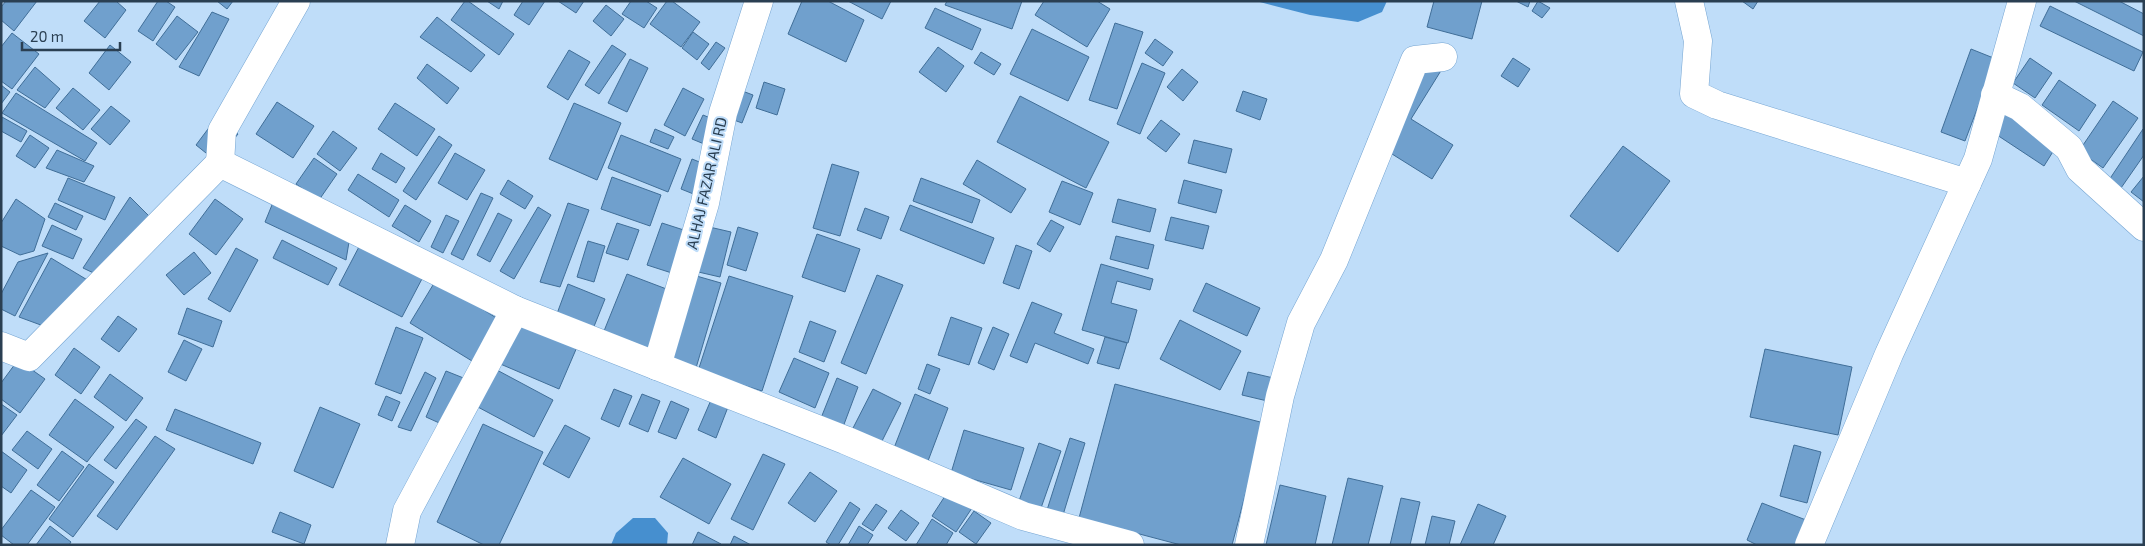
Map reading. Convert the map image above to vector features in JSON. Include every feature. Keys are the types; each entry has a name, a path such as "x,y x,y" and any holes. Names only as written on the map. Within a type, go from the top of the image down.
{"street":[{"path":"1,346 29,358 220,163 222,131 296,1"},
{"name":"ALHAJ FAZAR ALI RD","path":"657,366 705,204 723,113 759,1"},
{"path":"1690,1 1698,41 1694,94 1717,105 1967,183"},
{"path":"1809,545 1890,354 1978,159 2022,1"},
{"path":"1249,545 1280,396 1301,323 1334,260 1415,60 1443,57"},
{"path":"1995,95 2020,108 2069,148 2080,169 2144,227"},
{"path":"220,163 515,310 845,440 1023,516 1130,545"},
{"path":"400,545 407,511 515,310"}],"water":[{"path":"1256,1 1387,1 1382,12 1358,22 1310,15"},
{"path":"633,518 655,518 668,533 667,545 611,545 616,533"}],"building":[{"path":"6,1 37,1 14,31 1,20 1,7"},
{"path":"100,1 116,1 126,10 105,38 84,21"},
{"path":"158,1 166,1 175,7 153,41 138,31"},
{"path":"217,1 233,1 227,9"},
{"path":"465,1 468,1 514,34 499,55 451,20"},
{"path":"487,1 503,1 499,9"},
{"path":"523,1 545,1 529,25 514,15"},
{"path":"558,1 584,1 576,13"},
{"path":"631,1 646,1 657,8 644,28 622,14"},
{"path":"667,1 672,1 700,22 681,47 650,24"},
{"path":"802,1 828,1 864,20 846,62 788,34"},
{"path":"848,1 891,1 882,19"},
{"path":"947,1 1022,1 1012,29 945,5"},
{"path":"1044,1 1097,1 1110,9 1087,47 1035,15"},
{"path":"1434,1 1482,1 1472,39 1427,27"},
{"path":"1516,1 1530,1 1528,7"},
{"path":"1538,1 1550,8 1542,18 1532,11"},
{"path":"1742,1 1758,1 1753,9"},
{"path":"2074,1 2119,1 2144,14 2144,36"},
{"path":"606,5 624,19 611,36 593,21"},
{"path":"2050,6 2143,52 2134,71 2040,26"},
{"path":"935,8 981,29 972,50 925,28"},
{"path":"212,12 229,19 199,76 179,67"},
{"path":"177,16 198,32 176,60 156,44"},
{"path":"437,17 485,55 471,72 420,37"},
{"path":"1115,23 1143,32 1117,109 1089,100"},
{"path":"1032,29 1089,57 1068,101 1010,74"},
{"path":"693,32 709,44 697,60 682,48"},
{"path":"12,33 39,54 12,89 1,81 1,47"},
{"path":"1155,39 1173,52 1163,66 1145,53"},
{"path":"716,42 725,48 709,70 701,63"},
{"path":"110,45 131,62 109,90 89,73"},
{"path":"612,45 626,54 599,94 585,85"},
{"path":"938,47 964,66 946,92 919,72"},
{"path":"1971,49 1996,59 1965,141 1941,132"},
{"path":"569,50 590,62 568,100 547,87"},
{"path":"981,52 1001,64 994,75 974,63"},
{"path":"1421,57 1442,69 1411,119 1453,145 1432,179 1368,139"},
{"path":"1513,58 1530,69 1518,87 1501,76"},
{"path":"2030,58 2052,73 2035,98 2013,83"},
{"path":"630,59 648,68 627,112 608,103"},
{"path":"1142,63 1165,73 1140,134 1117,124"},
{"path":"427,64 459,88 447,104 417,78"},
{"path":"35,67 60,89 45,108 17,90"},
{"path":"1182,69 1198,82 1183,101 1167,87"},
{"path":"2059,80 2096,105 2079,131 2042,105"},
{"path":"764,82 785,89 777,115 756,108"},
{"path":"1,85 10,92 1,104"},
{"path":"73,88 100,110 83,130 56,108"},
{"path":"683,88 704,99 685,136 664,125"},
{"path":"737,89 753,95 742,123 726,117"},
{"path":"1243,91 1267,99 1260,120 1236,111"},
{"path":"16,93 97,143 85,161 2,113"},
{"path":"1020,96 1109,142 1086,188 997,142"},
{"path":"2113,101 2138,118 2103,168 2079,151"},
{"path":"277,102 314,126 293,158 256,134"},
{"path":"395,103 435,129 417,156 378,129"},
{"path":"574,103 621,123 597,180 549,159"},
{"path":"111,106 130,121 110,145 91,129"},
{"path":"2007,108 2059,142 2044,166 1991,131"},
{"path":"703,115 720,122 709,146 692,139"},
{"path":"2,117 27,131 21,142 1,131"},
{"path":"217,117 238,134 216,161 196,145"},
{"path":"1161,120 1180,134 1166,152 1147,138"},
{"path":"655,129 674,137 668,149 650,142"},
{"path":"2143,129 2144,155 2121,188 2109,180"},
{"path":"333,131 357,148 340,171 317,154"},
{"path":"30,135 49,148 35,168 16,156"},
{"path":"621,135 681,159 668,192 608,168"},
{"path":"439,136 452,145 416,200 403,191"},
{"path":"1194,140 1232,149 1226,173 1188,163"},
{"path":"1623,146 1670,181 1618,252 1570,216"},
{"path":"57,150 94,166 84,182 46,168"},
{"path":"381,153 405,168 396,183 372,169"},
{"path":"455,153 485,170 467,200 438,183"},
{"path":"314,158 337,174 319,200 296,184"},
{"path":"692,159 707,165 696,195 681,189"},
{"path":"977,160 1026,189 1011,213 963,184"},
{"path":"832,164 859,172 840,236 813,228"},
{"path":"358,174 399,200 389,217 348,190"},
{"path":"2144,176 2144,202 2131,192"},
{"path":"612,177 661,195 650,226 601,209"},
{"path":"68,178 115,197 105,220 58,200"},
{"path":"921,178 980,200 972,223 913,201"},
{"path":"508,180 533,196 525,209 500,194"},
{"path":"1184,180 1222,190 1216,213 1178,203"},
{"path":"1062,181 1093,193 1080,225 1049,212"},
{"path":"481,193 493,198 463,260 451,254"},
{"path":"130,197 153,220 100,276 83,268"},
{"path":"16,199 45,219 34,251 20,255 1,246 1,223"},
{"path":"215,199 243,219 216,255 189,234"},
{"path":"1118,199 1156,209 1150,232 1112,222"},
{"path":"274,200 350,236 346,260 265,222"},
{"path":"55,203 83,216 76,230 48,217"},
{"path":"568,203 589,210 560,287 540,282"},
{"path":"405,205 431,221 419,242 392,226"},
{"path":"910,205 994,238 984,264 900,230"},
{"path":"538,207 551,215 514,279 500,271"},
{"path":"865,208 889,217 881,239 857,230"},
{"path":"498,213 512,220 490,262 477,255"},
{"path":"446,215 459,221 443,253 431,247"},
{"path":"1171,217 1209,226 1203,249 1165,240"},
{"path":"1051,220 1064,227 1050,252 1037,244"},
{"path":"617,223 639,230 628,260 606,253"},
{"path":"662,223 693,233 678,275 647,265"},
{"path":"52,225 82,239 73,259 42,246"},
{"path":"705,226 731,232 720,277 694,271"},
{"path":"738,227 758,233 746,271 727,265"},
{"path":"817,234 860,249 845,292 802,277"},
{"path":"1116,236 1154,245 1148,269 1110,259"},
{"path":"282,240 337,268 328,285 273,258"},
{"path":"588,241 605,246 594,282 577,277"},
{"path":"361,243 424,275 402,317 339,285"},
{"path":"1016,245 1032,251 1019,289 1003,283"},
{"path":"236,248 258,260 230,312 208,299"},
{"path":"194,252 211,273 184,295 166,275"},
{"path":"48,253 15,316 1,309 1,294 18,262"},
{"path":"51,258 94,284 49,328 19,317"},
{"path":"1101,264 1153,279 1150,290 1117,281 1111,303 1137,310 1128,343 1082,330"},
{"path":"627,274 677,293 654,350 604,331"},
{"path":"693,275 721,283 696,368 669,360"},
{"path":"877,275 903,285 866,374 841,363"},
{"path":"729,276 793,296 762,391 698,371"},
{"path":"436,280 498,319 472,361 410,323"},
{"path":"1206,283 1260,308 1247,336 1193,311"},
{"path":"568,284 605,299 591,334 555,319"},
{"path":"1032,302 1062,314 1054,333 1094,349 1088,364 1035,343 1027,363 1010,356"},
{"path":"187,308 222,321 213,347 178,334"},
{"path":"118,316 137,329 119,352 101,339"},
{"path":"951,317 982,328 969,365 938,355"},
{"path":"1180,320 1241,351 1220,390 1160,359"},
{"path":"516,321 577,347 559,389 498,363"},
{"path":"810,321 836,331 824,362 799,352"},
{"path":"396,327 423,338 401,394 375,384"},
{"path":"993,327 1009,334 994,370 978,363"},
{"path":"1105,337 1127,343 1119,369 1097,363"},
{"path":"184,340 202,349 186,381 168,372"},
{"path":"74,348 100,367 81,394 55,375"},
{"path":"1765,349 1852,367 1838,435 1750,417"},
{"path":"794,358 829,373 815,408 779,392"},
{"path":"18,360 45,379 20,413 1,399 1,383"},
{"path":"927,364 940,369 930,394 918,389"},
{"path":"495,369 553,400 534,437 476,406"},
{"path":"446,371 466,379 446,426 426,417"},
{"path":"425,372 436,378 411,431 398,427"},
{"path":"1248,372 1286,381 1280,404 1242,395"},
{"path":"110,374 143,398 126,421 94,397"},
{"path":"837,378 858,387 843,427 821,418"},
{"path":"1115,384 1264,423 1232,545 1181,545 1079,518"},
{"path":"614,389 632,396 619,427 601,419"},
{"path":"873,389 901,403 880,445 852,430"},
{"path":"642,394 660,401 648,432 629,424"},
{"path":"915,394 948,408 928,461 894,448"},
{"path":"386,396 400,402 392,421 378,415"},
{"path":"75,399 114,427 87,462 49,435"},
{"path":"711,400 728,407 716,438 698,430"},
{"path":"671,401 689,409 676,439 658,432"},
{"path":"1,404 17,415 1,436"},
{"path":"320,407 360,424 333,488 294,471"},
{"path":"175,409 261,443 253,464 166,430"},
{"path":"136,419 147,427 116,469 104,460"},
{"path":"483,424 543,452 499,545 484,545 437,522"},
{"path":"565,425 590,438 569,478 543,464"},
{"path":"964,430 1024,448 1011,490 951,473"},
{"path":"27,431 52,449 38,469 12,450"},
{"path":"155,436 175,449 117,530 97,516"},
{"path":"1070,438 1085,443 1063,515 1047,510"},
{"path":"1039,443 1061,451 1041,508 1019,501"},
{"path":"1794,445 1821,452 1807,503 1780,496"},
{"path":"1,451 27,470 11,493 1,486"},
{"path":"62,451 84,467 59,501 37,485"},
{"path":"763,454 785,464 753,530 731,519"},
{"path":"683,458 731,484 709,524 660,497"},
{"path":"89,464 114,482 73,537 49,519"},
{"path":"810,472 837,491 815,522 788,503"},
{"path":"1348,478 1383,486 1368,545 1332,545"},
{"path":"1280,485 1326,496 1315,545 1266,545"},
{"path":"31,490 55,507 27,545 14,545 1,535 1,530"},
{"path":"947,493 972,508 956,532 932,516"},
{"path":"1401,498 1420,502 1410,545 1390,545"},
{"path":"850,502 860,509 838,545 831,545 826,542"},
{"path":"1762,503 1806,520 1797,545 1757,545 1747,540"},
{"path":"876,504 887,511 873,531 862,524"},
{"path":"1478,504 1506,516 1493,545 1460,545"},
{"path":"901,510 919,523 906,541 888,528"},
{"path":"974,511 991,523 976,544 959,532"},
{"path":"280,512 311,525 304,544 272,532"},
{"path":"1432,516 1455,521 1449,545 1425,545"},
{"path":"932,519 953,533 946,545 916,545"},
{"path":"50,526 71,542 69,545 36,545"},
{"path":"859,526 873,535 867,545 848,545"},
{"path":"698,532 721,544 721,545 692,545"},
{"path":"734,536 751,545 730,545"}]}
